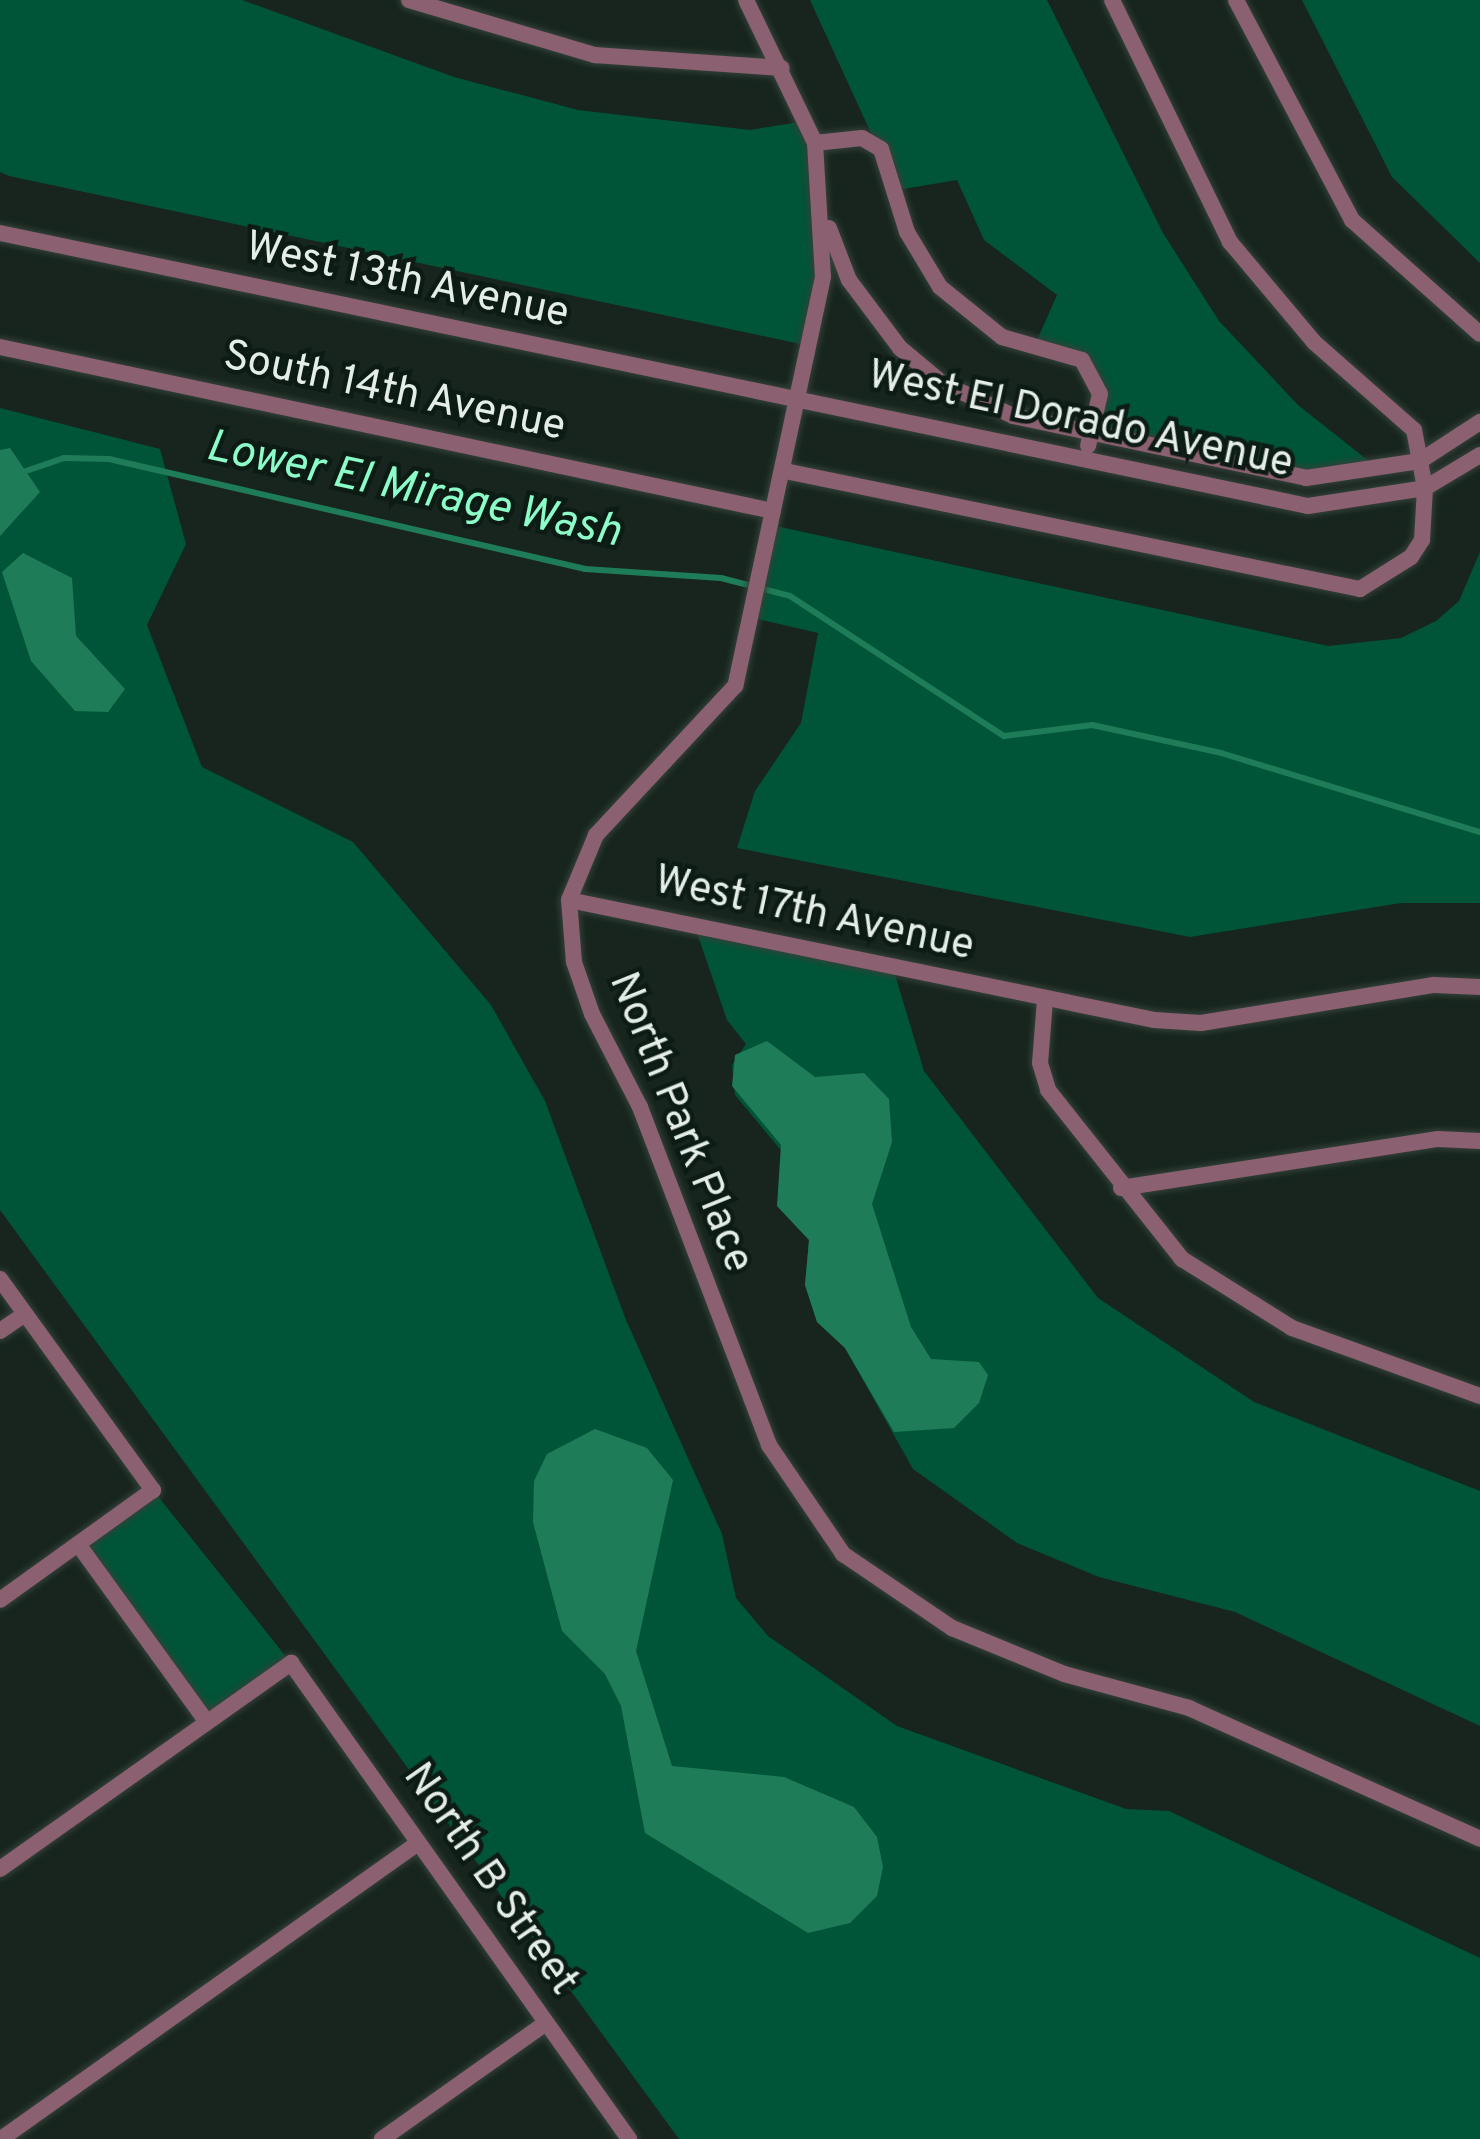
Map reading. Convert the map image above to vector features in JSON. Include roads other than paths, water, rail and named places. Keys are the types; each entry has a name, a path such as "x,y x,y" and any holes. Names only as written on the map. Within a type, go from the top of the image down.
{"street":[{"path":"409,0 595,55 782,68"},
{"path":"569,900 596,835 735,686 800,400 823,277 824,216 815,143 746,0"},
{"path":"785,471 1360,589 1411,557 1422,540 1425,488 1414,430 1300,328 1230,242 1112,0"},
{"path":"1236,0 1352,220 1480,334"},
{"path":"815,143 862,138 881,149 907,232 940,286 1002,337 1082,360 1100,394 1086,461"},
{"name":"West El Dorado Avenue","path":"824,216 849,280 910,358 973,400 1089,436 1306,478 1420,461 1480,422"},
{"name":"West 13th Avenue","path":"0,233 800,400"},
{"name":"South 14th Avenue","path":"0,346 773,511"},
{"name":"West El Dorado Avenue","path":"800,400 1308,506 1425,488 1480,455"},
{"name":"West 17th Avenue","path":"569,900 1045,1000 1201,1023 1387,990 1480,987"},
{"name":"North Park Place","path":"569,900 592,1014 640,1107 769,1445 843,1554 952,1628 1064,1674 1189,1708 1480,1839"},
{"path":"1045,1000 1048,1090 1121,1188 1182,1258 1258,1311 1480,1396"},
{"path":"1121,1188 1438,1139 1480,1141"},
{"path":"0,1279 153,1490 0,1600"},
{"path":"0,1331 25,1314"},
{"path":"0,1869 207,1722 78,1544"},
{"name":"North B Street","path":"207,1722 291,1663 629,2139"},
{"path":"1,2139 418,1843"},
{"path":"382,2139 546,2023"}],"waterway":[{"name":"Lower El Mirage Wash","path":"23,472 64,458 109,459 585,569 721,578 790,596 1004,736 1092,725 1221,753 1480,832"}]}
